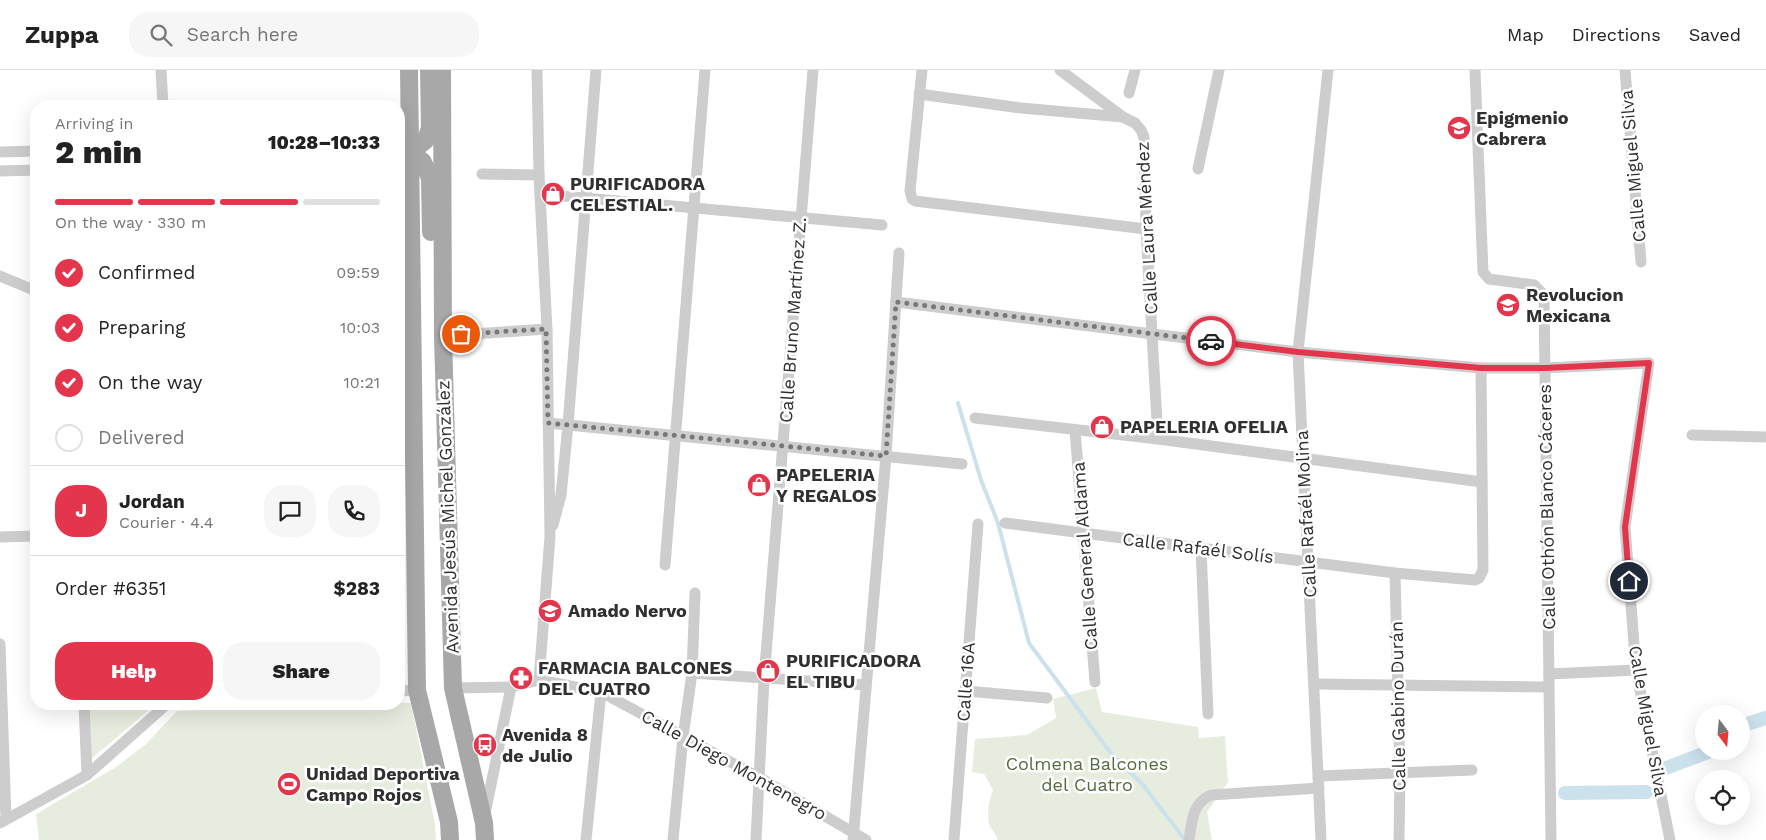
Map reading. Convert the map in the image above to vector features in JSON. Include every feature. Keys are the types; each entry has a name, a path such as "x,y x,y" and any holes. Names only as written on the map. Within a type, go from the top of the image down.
{"main road":[{"name":"Avenida Jesús Michel González","path":"405,125 409,70"},
{"path":"405,152 426,140 430,128 429,70"},
{"name":"Avenida Jesús Michel González","path":"442,70 443,336 453,688 484,832"},
{"path":"405,154 424,162 430,178 433,293 443,336"},
{"name":"Avenida Jesús Michel González","path":"405,253 405,333 416,690 449,822 450,840"}],"street":[{"path":"161,70 163,100"},
{"path":"537,70 539,175 546,329 550,536 540,680"},
{"path":"550,536 561,495 568,425 596,70"},
{"path":"665,565 705,70"},
{"name":"Calle Bruno Martínez Z.","path":"756,840 764,679 813,70"},
{"path":"922,70 910,191 912,199 919,202 1146,229"},
{"name":"Calle Laura Méndez","path":"1060,70 1123,117 1135,123 1141,130 1144,138 1146,229 1158,439"},
{"path":"1129,94 1135,70"},
{"path":"1198,169 1219,70"},
{"name":"Calle Rafaél Molina","path":"1322,840 1298,352 1328,70"},
{"name":"Calle Othón Blanco Cáceres","path":"1475,70 1483,272 1489,279 1534,285 1543,294 1551,840"},
{"name":"Calle Miguel Silva","path":"1625,70 1641,262"},
{"path":"919,94 1021,108 1123,117"},
{"path":"0,152 30,151"},
{"path":"0,171 30,170"},
{"path":"482,174 539,175"},
{"path":"540,194 882,225"},
{"path":"853,836 886,456 899,253"},
{"path":"0,276 30,288"},
{"path":"896,302 1298,352 1481,368 1545,368"},
{"path":"443,336 546,329"},
{"name":"Calle Miguel Silva","path":"1545,368 1649,363 1625,527 1636,670 1670,840"},
{"path":"975,418 1158,439 1482,482 1481,368"},
{"path":"548,423 962,464"},
{"name":"Calle General Aldama","path":"1075,430 1095,682"},
{"path":"1692,435 1766,437"},
{"name":"Calle Rafaél Solís","path":"1006,523 1395,573 1469,580 1479,578 1483,570 1482,482"},
{"name":"Calle 16A","path":"954,840 978,524"},
{"path":"0,536 30,536"},
{"path":"1201,548 1208,714"},
{"name":"Calle Gabino Durán","path":"1395,573 1400,772 1399,840"},
{"path":"673,840 683,737 692,673 695,593"},
{"path":"0,644 3,821 87,775 160,710"},
{"path":"1549,674 1636,670"},
{"path":"692,673 866,684"},
{"name":"Calle Diego Montenegro","path":"453,688 511,687 540,680 601,692 760,778 853,836 866,840"},
{"path":"1314,684 1548,687"},
{"path":"484,832 511,687"},
{"path":"405,691 416,690"},
{"path":"966,691 1047,698"},
{"path":"586,840 601,692"},
{"path":"84,710 87,775"},
{"path":"1190,837 1197,804 1211,795 1400,772 1472,770"}],"green space":[{"name":"Colmena Balcones del Cuatro","path":"1096,688 1102,712 1198,727 1199,738 1225,736 1228,782 1207,812 1212,840 997,840 988,818 989,803 993,790 984,774 972,772 975,739 1027,735 1056,718 1053,699"},
{"name":"Unidad Deportiva Campo Rojos","path":"405,703 411,703 435,824 436,840 39,840 36,814 116,767 146,744 177,711 405,710"},
{"path":"89,710 149,710 91,759"}],"waterway":[{"path":"958,403 981,480 998,523 1029,643 1110,752 1143,785 1185,840"},
{"path":"1750,723 1766,718"},
{"path":"1666,768 1695,757"},
{"path":"1565,793 1646,792"}],"way so far":[{"path":"461,334 546,329 548,423 886,456 896,302 1211,341"}],"place":[{"name":"Epigmenio Cabrera","path":"1459,128"},
{"name":"PURIFICADORA CELESTIAL.","path":"553,194"},
{"name":"Revolucion Mexicana","path":"1508,305"},
{"name":"PAPELERIA OFELIA","path":"1102,427"},
{"name":"PAPELERIA Y REGALOS","path":"759,485"},
{"name":"Amado Nervo","path":"550,611"},
{"name":"PURIFICADORA EL TIBU","path":"768,671"},
{"name":"FARMACIA BALCONES DEL CUATRO","path":"521,678"},
{"name":"Avenida 8 de Julio","path":"485,745"},
{"name":"Unidad Deportiva Campo Rojos","path":"289,784"}],"route":[{"path":"1211,341 1298,352 1481,368 1545,368 1649,363 1625,527 1629,581"}]}
